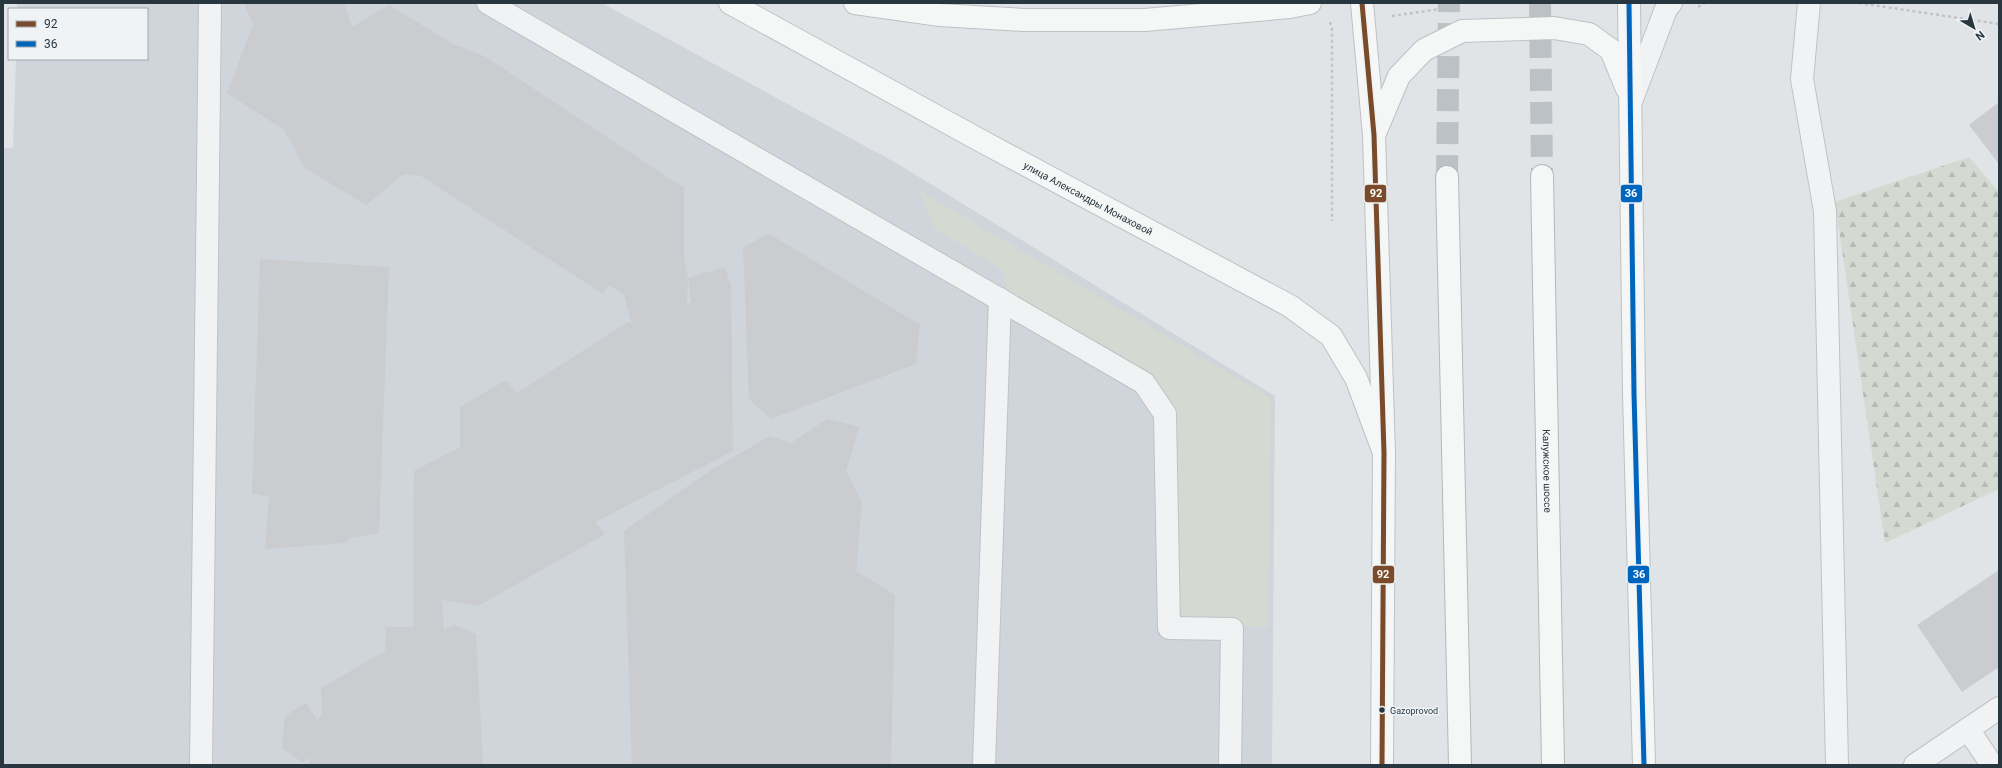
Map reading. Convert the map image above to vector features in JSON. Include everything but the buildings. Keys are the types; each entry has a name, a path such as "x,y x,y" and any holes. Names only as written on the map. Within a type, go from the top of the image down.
{"main road":[{"name":"улица Александры Монаховой","path":"730,3 985,143 1290,306 1331,336 1356,378 1384,453"},
{"path":"855,3 940,15 1024,20 1145,20 1300,5"},
{"path":"1629,3 1632,99 1634,393 1644,765"},
{"path":"1363,12 1374,136 1384,453 1382,765"},
{"path":"1374,136 1399,76 1424,50 1462,31 1554,28 1589,34 1611,50 1632,99"},
{"name":"Калужское шоссе","path":"1542,176 1553,765"},
{"path":"1447,177 1460,765"}],"street":[{"path":"200,765 210,3"},
{"path":"488,3 1144,383 1165,414 1168,628 1232,628 1230,765"},
{"path":"1632,99 1666,9 1671,3"},
{"path":"1810,3 1802,79 1825,211 1837,765"},
{"path":"984,765 1000,299"},
{"path":"1915,765 1999,708"},
{"path":"1968,729 1992,765"}],"path":[{"path":"1859,3 1999,24"},
{"path":"1332,29 1363,12 1446,8"},
{"path":"1329,16 1332,29 1332,221"}],"shaded area":[{"path":"17,3 602,3 898,164 1275,396 1272,765 8,765 3,763 3,148 13,148 16,60 148,60 148,8 17,8"}],"green space":[{"path":"1969,157 1999,192 1999,489 1885,543 1835,202"},
{"path":"920,191 1271,398 1268,627 1175,624 1168,411 1007,298 1004,271 934,228"}],"tunnel":[{"path":"1447,177 1449,3"},
{"path":"1540,3 1542,176"}],"transit line":[{"name":"92","path":"1362,3 1374,135 1384,453 1382,765"},
{"name":"36","path":"1629,3 1634,393 1644,765"}],"place":[{"name":"Gazoprovod","path":"1382,710"}]}
